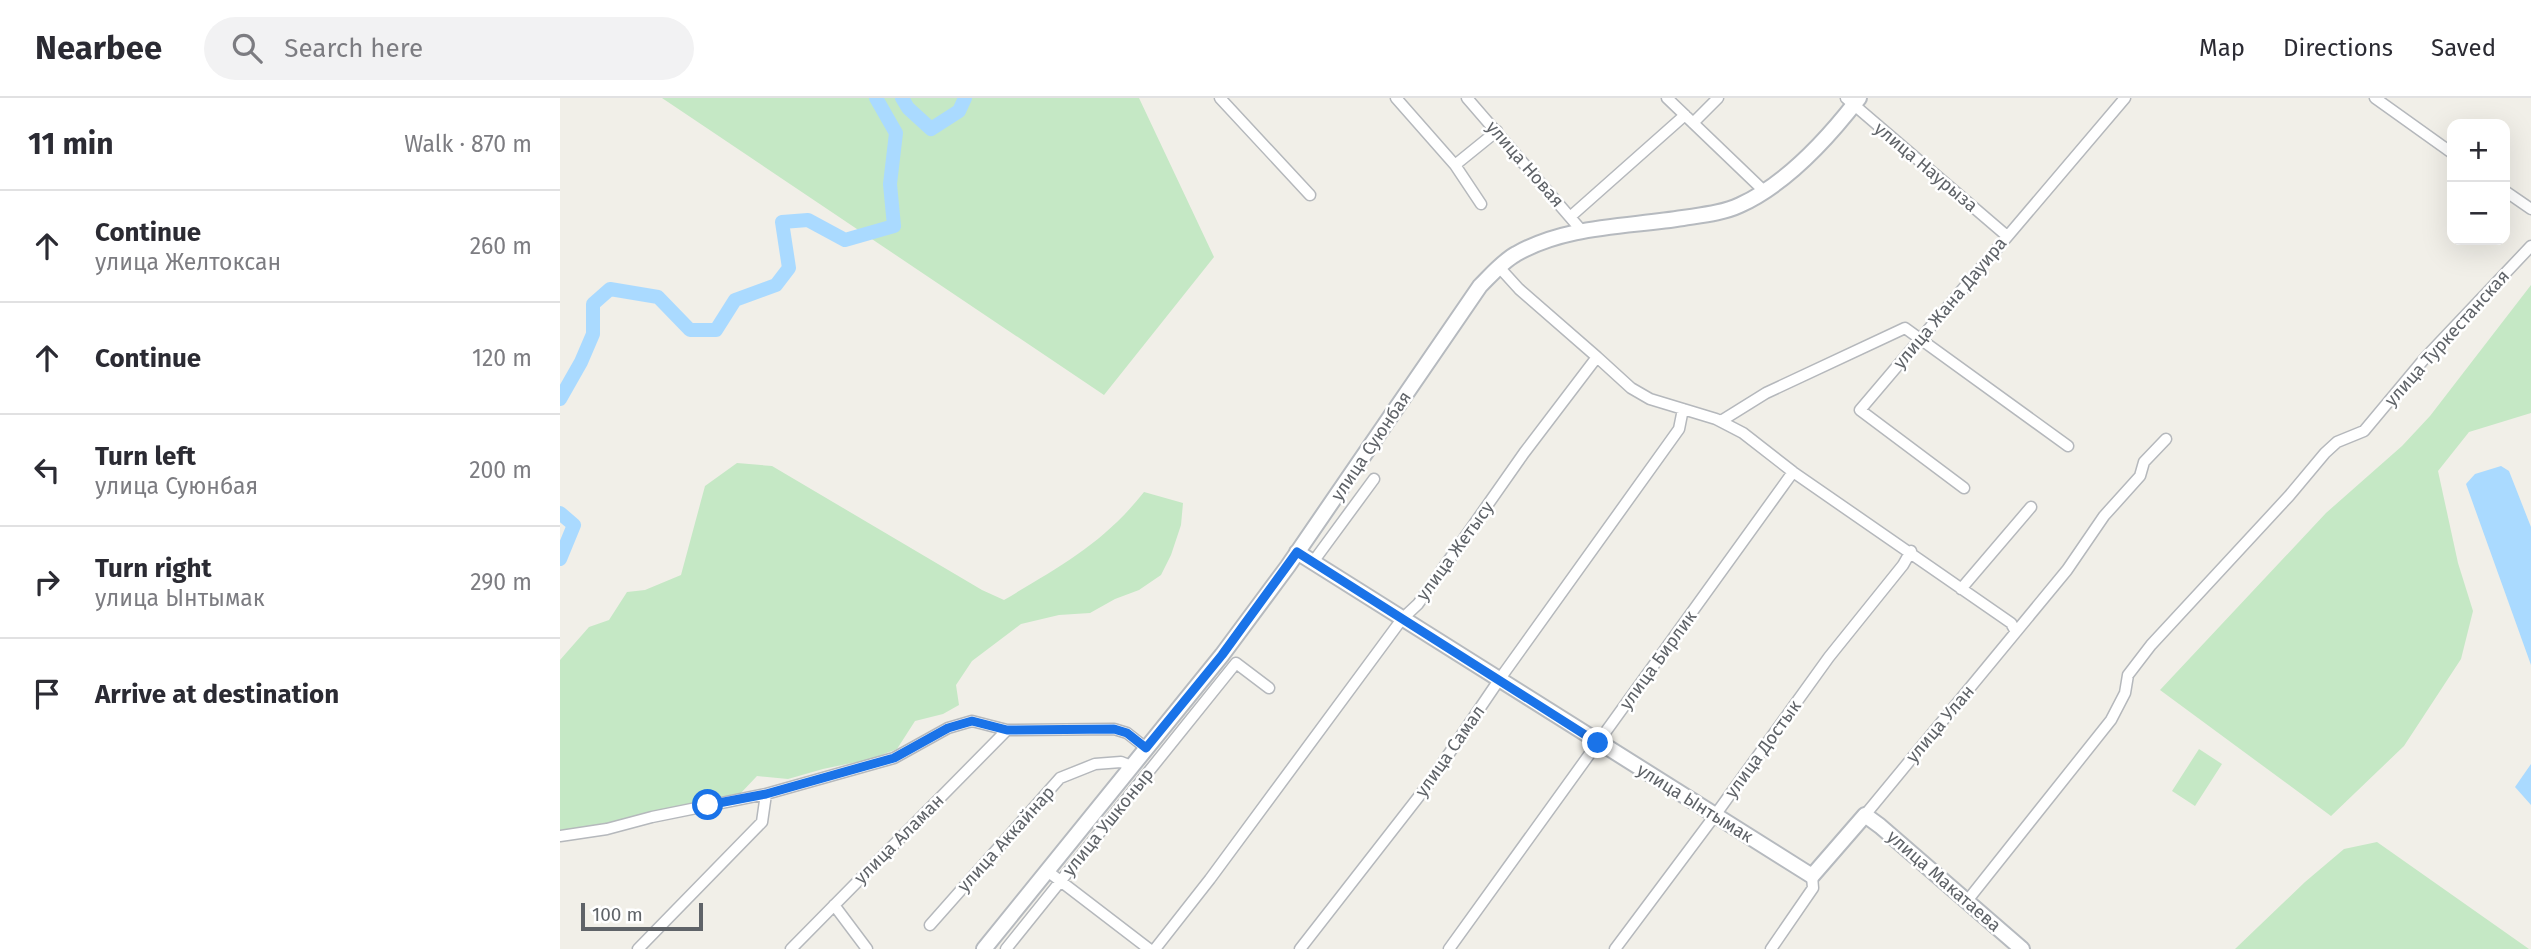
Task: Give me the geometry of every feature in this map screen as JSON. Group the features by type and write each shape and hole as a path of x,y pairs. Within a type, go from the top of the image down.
{"main road":[{"name":"улица Суюнбая","path":"984,949 1222,655 1297,552 1480,286 1499,267 1514,255 1553,237 1711,214 1740,205 1764,191 1809,155 1853,100"},
{"name":"улица Ынтымак","path":"1297,552 1812,876"},
{"name":"улица Макатаева","path":"1865,816 1880,826 2021,949"},
{"path":"1812,876 1865,816"}],"street":[{"path":"1220,98 1310,195"},
{"path":"1396,98 1455,165 1481,204"},
{"name":"улица Новая","path":"1467,98 1582,231"},
{"path":"1667,98 1764,191"},
{"path":"1570,217 1718,98"},
{"name":"улица Жана Дауира","path":"1964,488 1860,410 2125,98"},
{"path":"2375,98 2447,149"},
{"name":"улица Наурыза","path":"1853,100 2007,236"},
{"path":"1455,165 1497,131"},
{"path":"2510,194 2531,209"},
{"name":"улица Туркестанская","path":"1967,901 2110,720 2125,693 2128,675 2151,645 2289,496 2325,453 2337,442 2364,431 2425,358 2531,246"},
{"path":"1499,267 1519,289 1631,388 1650,399 1721,421 1743,433 1793,472 2011,623 2016,632"},
{"path":"1721,421 1766,393 1905,328 2068,446"},
{"name":"улица Жетысу","path":"1155,949 1402,619 1418,604 1524,453 1597,357"},
{"name":"улица Самал","path":"1300,949 1427,786 1499,680 1679,429 1683,409"},
{"name":"улица Улан","path":"1865,816 2067,570 2104,516 2140,477 2144,462 2165,439"},
{"name":"улица Бирлик","path":"1449,949 1793,472"},
{"path":"1313,562 1374,479"},
{"path":"1961,590 2031,507"},
{"name":"улица Достык","path":"1615,949 1829,657 1911,552"},
{"name":"улица Ушконыр","path":"1006,949 1236,663 1269,688"},
{"path":"560,836 607,829 766,794 894,758 948,728 972,721 1007,730 1114,729 1127,733 1146,748"},
{"name":"улица Аламан","path":"791,949 1007,730"},
{"name":"улица Аккайнар","path":"930,925 1060,778 1095,764 1121,762 1129,769"},
{"path":"638,949 762,822 766,794"},
{"path":"1046,870 1149,949"},
{"path":"1771,949 1813,888 1812,876"},
{"path":"834,905 867,949"}],"green space":[{"path":"662,98 1139,98 1214,257 1104,395"},
{"path":"2531,285 2531,413 2469,432 2438,471 2458,563 2473,611 2461,659 2404,746 2331,816 2160,690 2326,513 2402,446 2430,416"},
{"path":"737,463 772,466 982,590 1004,600 1062,565 1096,540 1113,526 1144,492 1183,503 1181,525 1161,575 1139,590 1090,613 1059,615 1021,624 972,661 956,685 959,705 943,714 915,721 897,749 871,759 788,779 757,776 739,795 695,803 618,823 560,830 560,660 589,627 609,620 627,592 645,590 681,575 705,486"},
{"path":"2199,749 2222,764 2195,806 2172,791"},
{"path":"2377,842 2529,949 2235,949 2344,849"}],"water":[{"path":"2501,466 2509,471 2531,527 2531,665 2466,484 2475,474"},
{"path":"2531,764 2531,805 2515,787"}],"waterway":[{"path":"560,399 593,334 593,304 610,289 658,297 690,330 716,330 735,300 776,285 789,268 782,222 808,220 845,240 894,226 890,184 896,133 876,98"},
{"path":"902,98 908,108 931,129 959,111 965,98"},
{"path":"560,513 574,525 560,559"}],"route":[{"path":"708,805 766,794 894,758 948,728 972,721 1007,730 1114,729 1127,733 1146,748 1222,655 1297,552 1598,743"}]}
